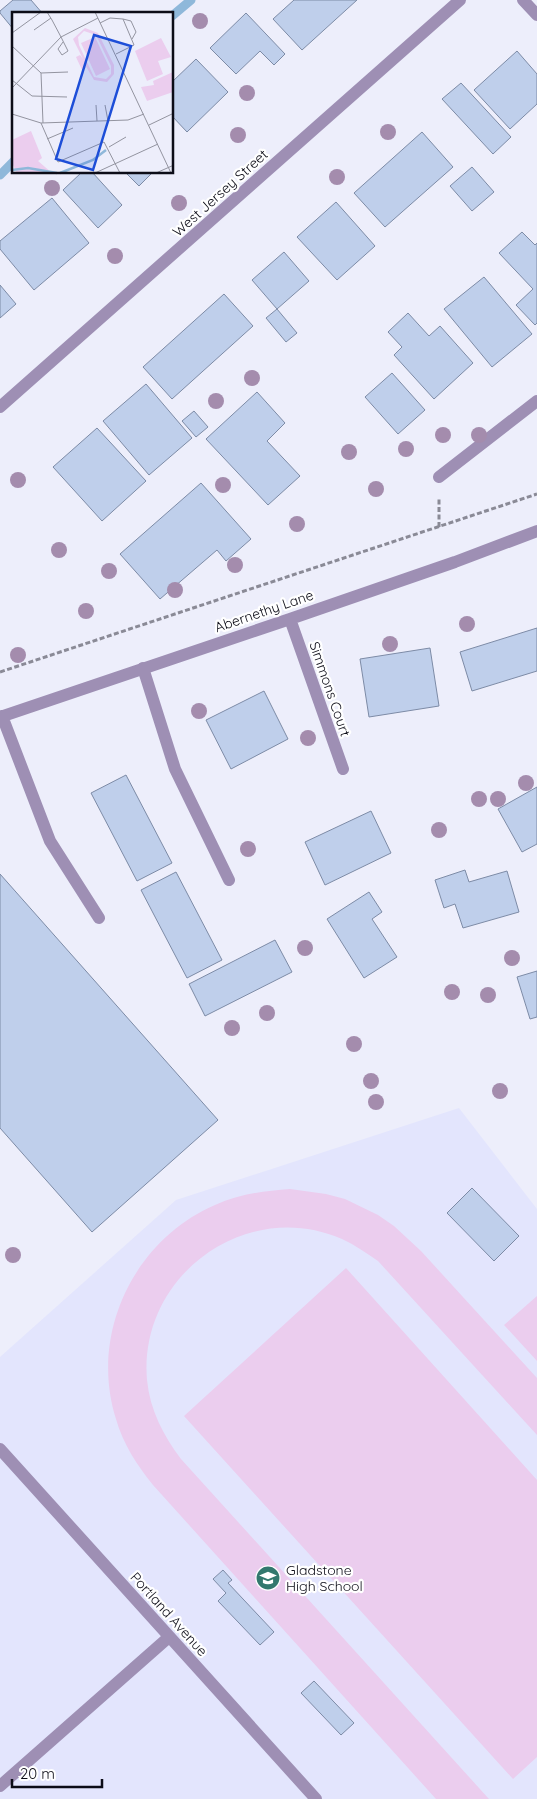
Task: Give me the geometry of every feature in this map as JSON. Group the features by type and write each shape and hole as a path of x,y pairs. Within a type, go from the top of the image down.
{"street":[{"name":"West Jersey Street","path":"0,407 460,0"},
{"path":"523,0 537,15"},
{"path":"439,477 537,401"},
{"name":"Abernethy Lane","path":"1,716 290,619 455,562 537,531"},
{"name":"Simmons Court","path":"290,619 343,769"},
{"path":"144,668 175,769 229,880"},
{"path":"1,716 50,841 99,918"},
{"name":"Portland Avenue","path":"0,1449 316,1799"},
{"path":"0,1786 169,1637"}],"path":[{"path":"439,477 439,527"},
{"path":"0,672 537,494"}],"shaded area":[{"name":"Gladstone High School","path":"459,1108 537,1209 537,1799 0,1799 0,1357 176,1200"},
{"path":"290,1189 326,1194 345,1199 378,1215 394,1226 421,1251 537,1378 537,1435 378,1261 342,1239 306,1229 270,1229 236,1238 205,1255 179,1279 160,1308 149,1342 147,1380 154,1412 163,1431 181,1459 489,1799 436,1799 153,1485 131,1454 122,1437 116,1419 109,1387 109,1355 114,1323 125,1293 141,1266 162,1241 186,1221 215,1205 233,1198"},
{"path":"346,1268 537,1480 537,1757 513,1779 184,1416"},
{"path":"537,1296 537,1361 504,1325"}],"building":[{"path":"13,0 31,0 41,12 12,12 12,28 0,11"},
{"path":"294,0 357,0 302,50 273,19"},
{"path":"246,13 285,54 274,65 260,51 236,74 210,48"},
{"path":"517,51 537,74 537,104 510,129 474,90"},
{"path":"196,59 228,92 187,132 174,118 174,80"},
{"path":"461,83 511,137 493,154 442,99"},
{"path":"422,132 453,167 385,227 354,193"},
{"path":"472,167 494,192 472,211 450,186"},
{"path":"80,174 94,174 122,205 98,228 63,190"},
{"path":"127,174 151,174 139,186"},
{"path":"52,198 89,243 34,290 0,249 0,241"},
{"path":"336,202 375,246 337,280 297,237"},
{"path":"522,232 535,245 537,243 537,323 535,325 516,305 533,289 499,253"},
{"path":"284,252 309,281 277,309 252,280"},
{"path":"484,277 532,334 492,367 444,309"},
{"path":"0,285 16,304 0,318"},
{"path":"224,294 253,326 172,399 143,367"},
{"path":"277,309 297,333 286,342 266,318"},
{"path":"408,313 429,336 440,326 473,363 434,399 394,355 402,347 388,332"},
{"path":"392,373 425,410 398,434 365,397"},
{"path":"146,384 192,438 149,475 103,421"},
{"path":"257,392 285,423 267,441 300,476 268,505 206,439"},
{"path":"194,411 208,427 196,437 182,421"},
{"path":"97,428 146,481 102,521 53,467"},
{"path":"201,483 251,539 226,561 217,550 160,599 120,554"},
{"path":"537,628 537,671 472,691 460,652"},
{"path":"430,648 439,706 369,717 360,659"},
{"path":"264,691 288,739 231,769 206,720"},
{"path":"126,775 172,863 137,881 91,793"},
{"path":"537,787 537,844 522,852 498,809"},
{"path":"371,811 391,853 325,885 305,842"},
{"path":"465,870 469,882 507,871 519,912 463,928 455,904 444,908 435,880"},
{"path":"176,872 222,960 187,978 141,890"},
{"path":"0,874 218,1120 92,1232 0,1128"},
{"path":"369,892 382,912 372,919 397,957 364,978 327,919"},
{"path":"275,940 292,972 205,1016 189,984"},
{"path":"537,971 537,1017 530,1019 517,977"},
{"path":"472,1188 519,1236 494,1261 447,1213"},
{"path":"223,1570 232,1580 228,1583 274,1632 260,1645 218,1601 226,1593 213,1579"},
{"path":"314,1681 354,1723 341,1735 301,1693"}],"waterway":[{"path":"174,14 191,0"},
{"path":"0,175 12,163"}],"place":[{"name":"Gladstone High School","path":"268,1578"}]}
